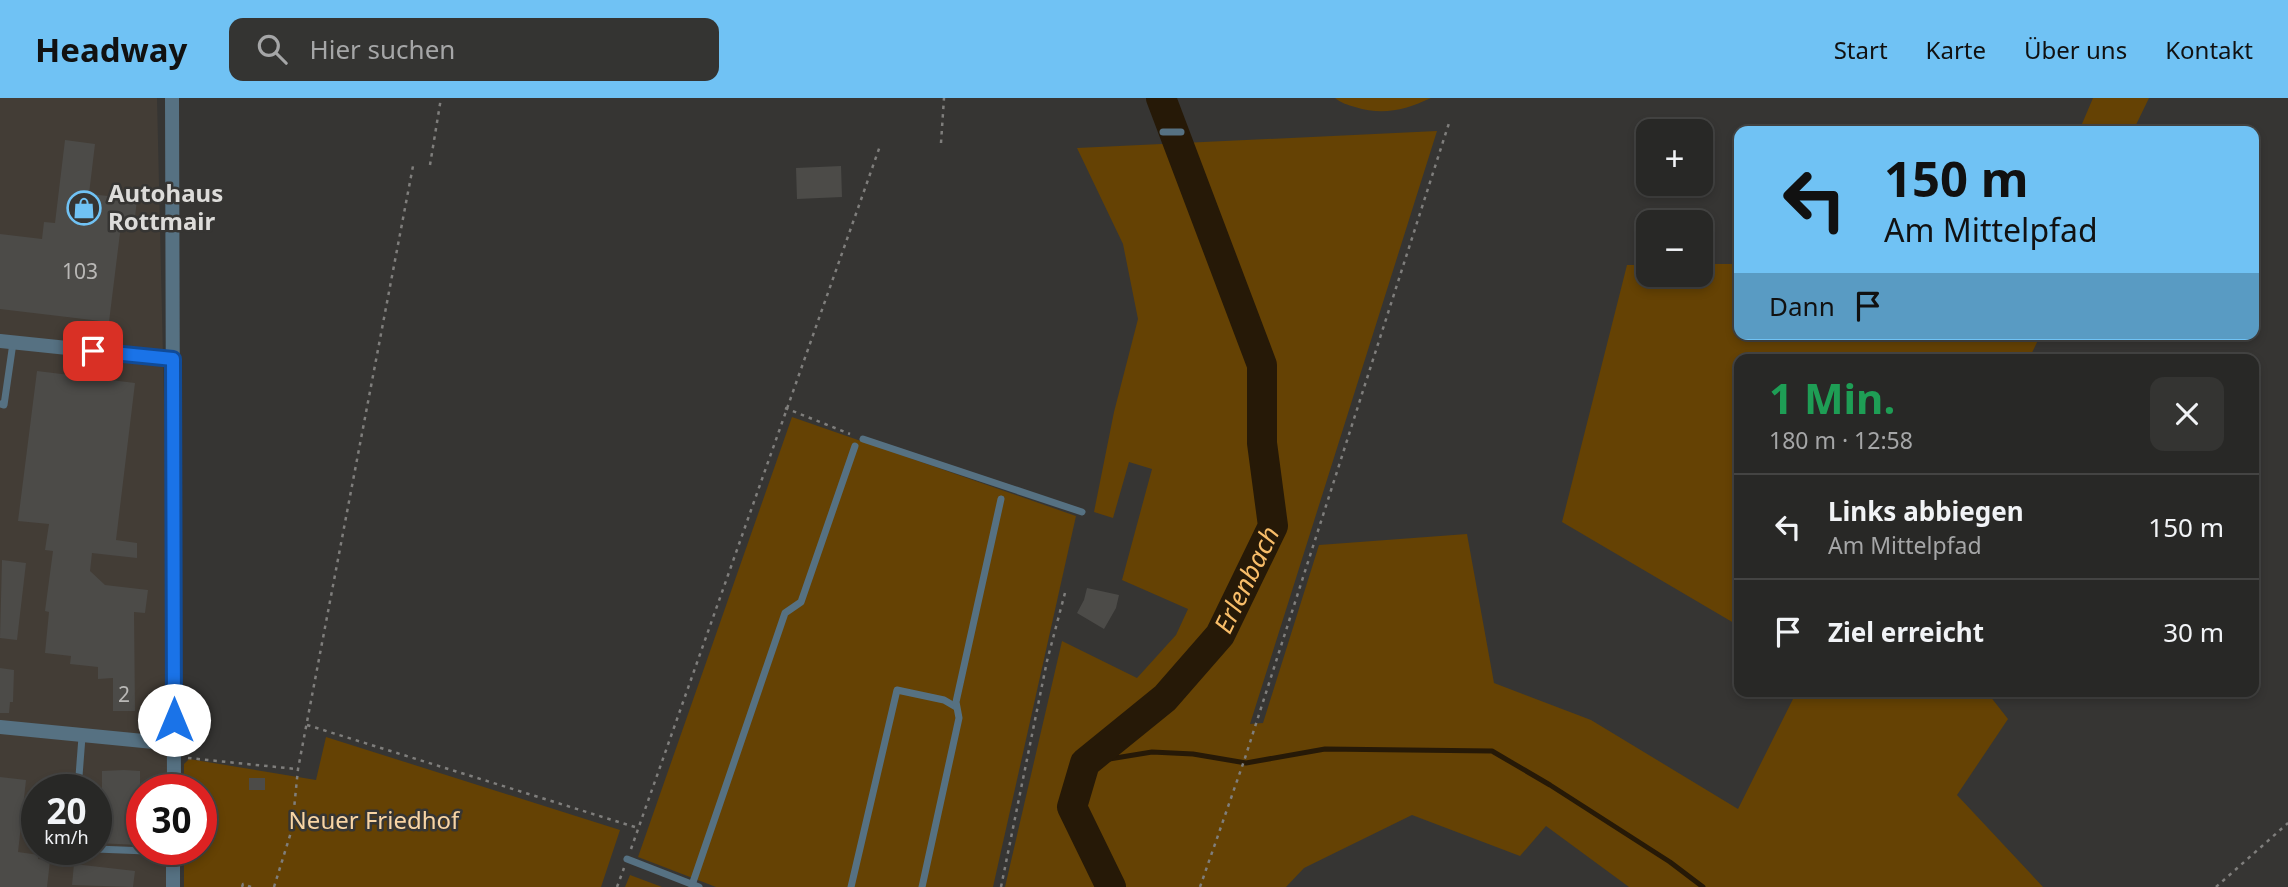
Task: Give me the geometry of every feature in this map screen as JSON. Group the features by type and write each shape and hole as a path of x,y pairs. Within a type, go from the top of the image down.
{"street":[{"path":"172,98 174,774"},
{"path":"6,341 173,359"},
{"path":"0,727 174,751"},
{"path":"173,865 173,887"}],"lane":[{"path":"1163,132 1181,132"},
{"path":"0,404 4,405 6,341"},
{"path":"863,439 1082,512"},
{"path":"627,859 695,886 785,613 801,602 855,446"},
{"path":"922,887 960,718 956,707 1001,499"},
{"path":"850,887 897,690 944,700 956,707"},
{"path":"79,774 82,737"}],"path":[{"path":"430,165 441,98"},
{"path":"941,143 944,98"},
{"path":"1200,887 1245,758 1450,120"},
{"path":"307,725 639,828 785,408 880,146"},
{"path":"274,887 292,829 298,769 413,166"},
{"path":"785,408 863,439"},
{"path":"1001,887 1047,661 1066,589"},
{"path":"174,751 298,769"},
{"path":"2217,887 2288,823"},
{"path":"242,887 243,884 251,887"}],"shaded area":[{"path":"0,98 157,98 173,774 126,774 126,865 174,865 175,887 0,887"}],"green space":[{"path":"1335,98 1431,98 1412,106 1375,111 1342,103"},
{"path":"2093,98 2149,98 2135,126 2081,126"},
{"path":"1437,131 1250,724 1263,723 1319,545 1467,534 1494,683 1591,720 1738,809 1794,697 1991,697 2008,719 1957,795 2043,887 1629,887 1546,826 1520,856 1412,815 1304,868 1286,887 1005,887 1062,641 1137,678 1176,635 1188,609 1122,580 1152,469 1129,462 1113,518 1094,512 1114,412 1138,319 1123,244 1077,148"},
{"path":"1713,264 1734,264 1734,340 2038,340 2031,354 1734,354 1734,623 1562,522 1627,265 1636,265 1636,287 1713,287"},
{"path":"792,417 1076,516 993,887 716,887 638,857"},
{"name":"Neuer Friedhof","path":"326,737 620,830 601,887 184,887 184,865 217,865 217,774 184,774 184,764 189,759 316,780"},
{"path":"630,875 662,887 625,887"}],"building":[{"path":"65,140 95,144 89,194 137,199 134,227 121,225 109,322 0,309 0,234 42,239 44,222 55,223"},
{"path":"841,166 842,197 797,199 796,168"},
{"path":"37,371 135,383 116,540 137,543 137,558 92,553 90,571 105,585 148,590 145,613 134,612 135,711 113,711 113,678 98,679 98,667 70,664 71,656 45,653 49,612 45,611 53,551 45,550 49,524 18,521"},
{"path":"2,560 26,563 17,640 0,638"},
{"path":"1087,588 1119,595 1116,608 1104,629 1077,613"},
{"path":"0,668 14,670 13,702 10,702 9,713 0,713"},
{"path":"102,771 140,771 140,774 126,774 126,844 112,844 112,774 102,774"},
{"path":"0,777 21,779 18,852 21,852 21,865 50,865 47,887 0,887"},
{"path":"249,778 265,778 265,790 249,790"},
{"path":"74,865 135,871 133,887 72,885"}],"waterway":[{"name":"Erlenbach","path":"1111,887 1072,807 1085,763 1165,698 1220,635 1273,526 1262,443 1262,365 1161,98"},
{"path":"1085,763 1152,752 1193,754 1246,763 1325,749 1492,751 1670,862 1703,887"}],"place":[{"name":"Autohaus Rottmair","path":"84,208"}],"route":[{"path":"93,351 173,359 174,720"}]}
